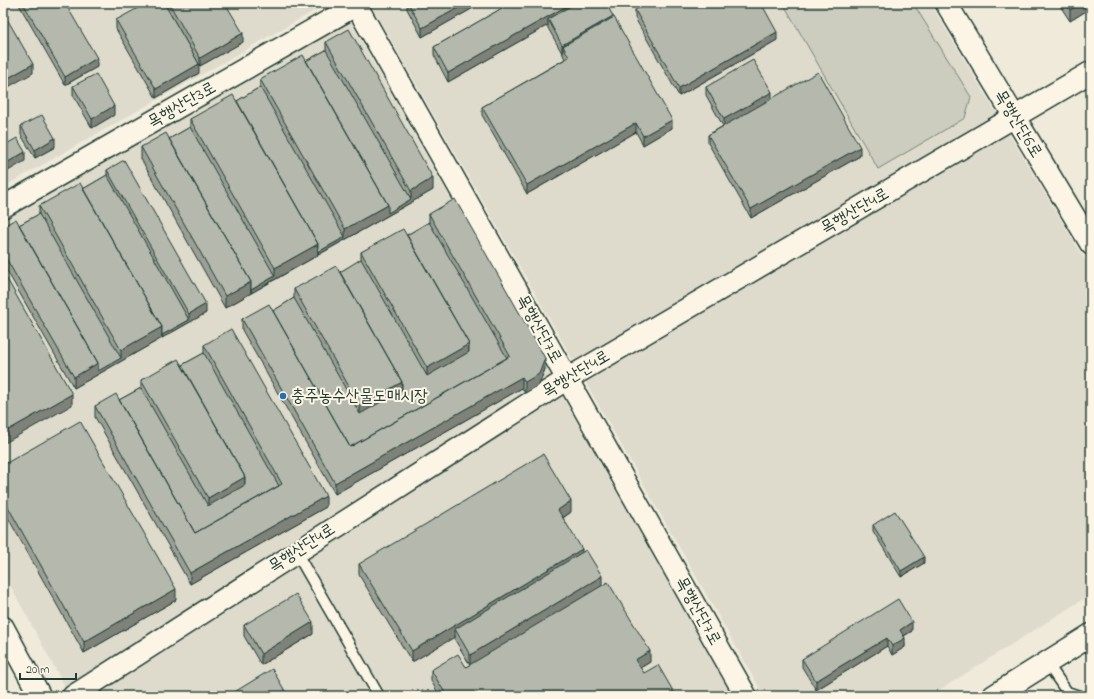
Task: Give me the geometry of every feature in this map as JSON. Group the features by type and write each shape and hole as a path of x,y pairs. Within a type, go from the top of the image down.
{"street":[{"name":"목행산단6로","path":"946,3 1091,244"},
{"name":"목행산단3로","path":"3,207 357,4"},
{"name":"목행산단7로","path":"357,4 746,696"},
{"name":"목행산단4로","path":"72,696 567,379 1091,72"},
{"path":"3,627 40,696"},
{"path":"994,696 1091,635"}],"lane":[{"path":"296,552 379,696"},
{"path":"1047,663 1067,692 1079,696"}],"shaded area":[{"path":"3,3 328,3 3,187"},
{"path":"370,3 930,3 1091,270 1091,594 930,696 764,696"},
{"path":"783,3 913,3 971,97 965,118 878,169"},
{"name":"충주농수산물도매시장","path":"346,14 732,696 70,696 3,572 3,221"}],"building":[{"path":"23,3 65,3 97,58 65,77"},
{"path":"147,3 164,3 199,64 156,89 116,20"},
{"path":"169,3 225,3 243,33 200,58"},
{"path":"408,3 467,3 422,28"},
{"path":"511,3 572,3 448,73 434,47"},
{"path":"576,3 606,3 613,16 562,45 548,19"},
{"path":"646,3 761,3 777,32 679,88 635,10"},
{"path":"1065,3 1081,3 1070,10"},
{"path":"3,12 33,64 3,81"},
{"path":"614,17 672,120 643,136 636,123 527,185 482,107 569,57 563,46"},
{"path":"349,29 433,178 411,191 326,42"},
{"path":"326,50 411,199 388,213 388,205 306,61"},
{"path":"303,55 388,205 345,229 260,79"},
{"path":"753,60 772,92 724,119 706,87"},
{"path":"818,72 860,147 751,209 708,135"},
{"path":"96,74 114,106 92,119 73,86"},
{"path":"260,87 345,237 318,252 318,244 237,101"},
{"path":"233,95 318,244 275,268 190,119"},
{"path":"42,115 55,138 35,150 21,126"},
{"path":"190,127 275,276 251,290 251,282 169,139"},
{"path":"166,133 251,282 225,296 141,147"},
{"path":"17,138 25,152 3,165 3,146"},
{"path":"124,160 206,304 189,314 107,170"},
{"path":"107,175 189,320 162,335 162,327 83,189"},
{"path":"80,183 162,327 121,350 39,206"},
{"path":"455,199 545,358 539,374 525,382 522,377 335,483 242,319 269,304 350,447 510,356 429,214"},
{"path":"39,214 121,358 98,371 98,363 19,225"},
{"path":"16,219 98,363 74,377 3,253 3,226"},
{"path":"429,222 507,358 350,447 273,311 294,298 360,414 402,390 402,382 340,272 361,259 427,376 469,352 469,344 407,235"},
{"path":"403,229 469,344 427,368 361,252"},
{"path":"336,266 402,382 360,406 294,289"},
{"path":"3,272 72,394 3,433"},
{"path":"231,329 326,496 190,573 95,406 116,394 195,533 282,484 204,345"},
{"path":"204,353 279,486 195,533 119,400 141,388 208,506 245,485 245,477 182,365"},
{"path":"178,359 245,477 208,498 141,380"},
{"path":"80,421 176,589 84,642 3,498 3,465"},
{"path":"543,454 571,501 558,510 582,549 412,651 359,564"},
{"path":"895,511 924,557 901,571 873,525"},
{"path":"586,550 602,576 470,655 455,629"},
{"path":"608,582 650,651 635,660 644,673 658,665 676,696 447,696 431,670 458,654 466,667"},
{"path":"296,594 313,622 261,654 244,625"},
{"path":"898,599 912,622 900,630 905,638 892,646 887,638 816,681 802,659"},
{"path":"272,669 288,696 228,696"}],"place":[{"name":"충주농수산물도매시장","path":"283,396"}]}
